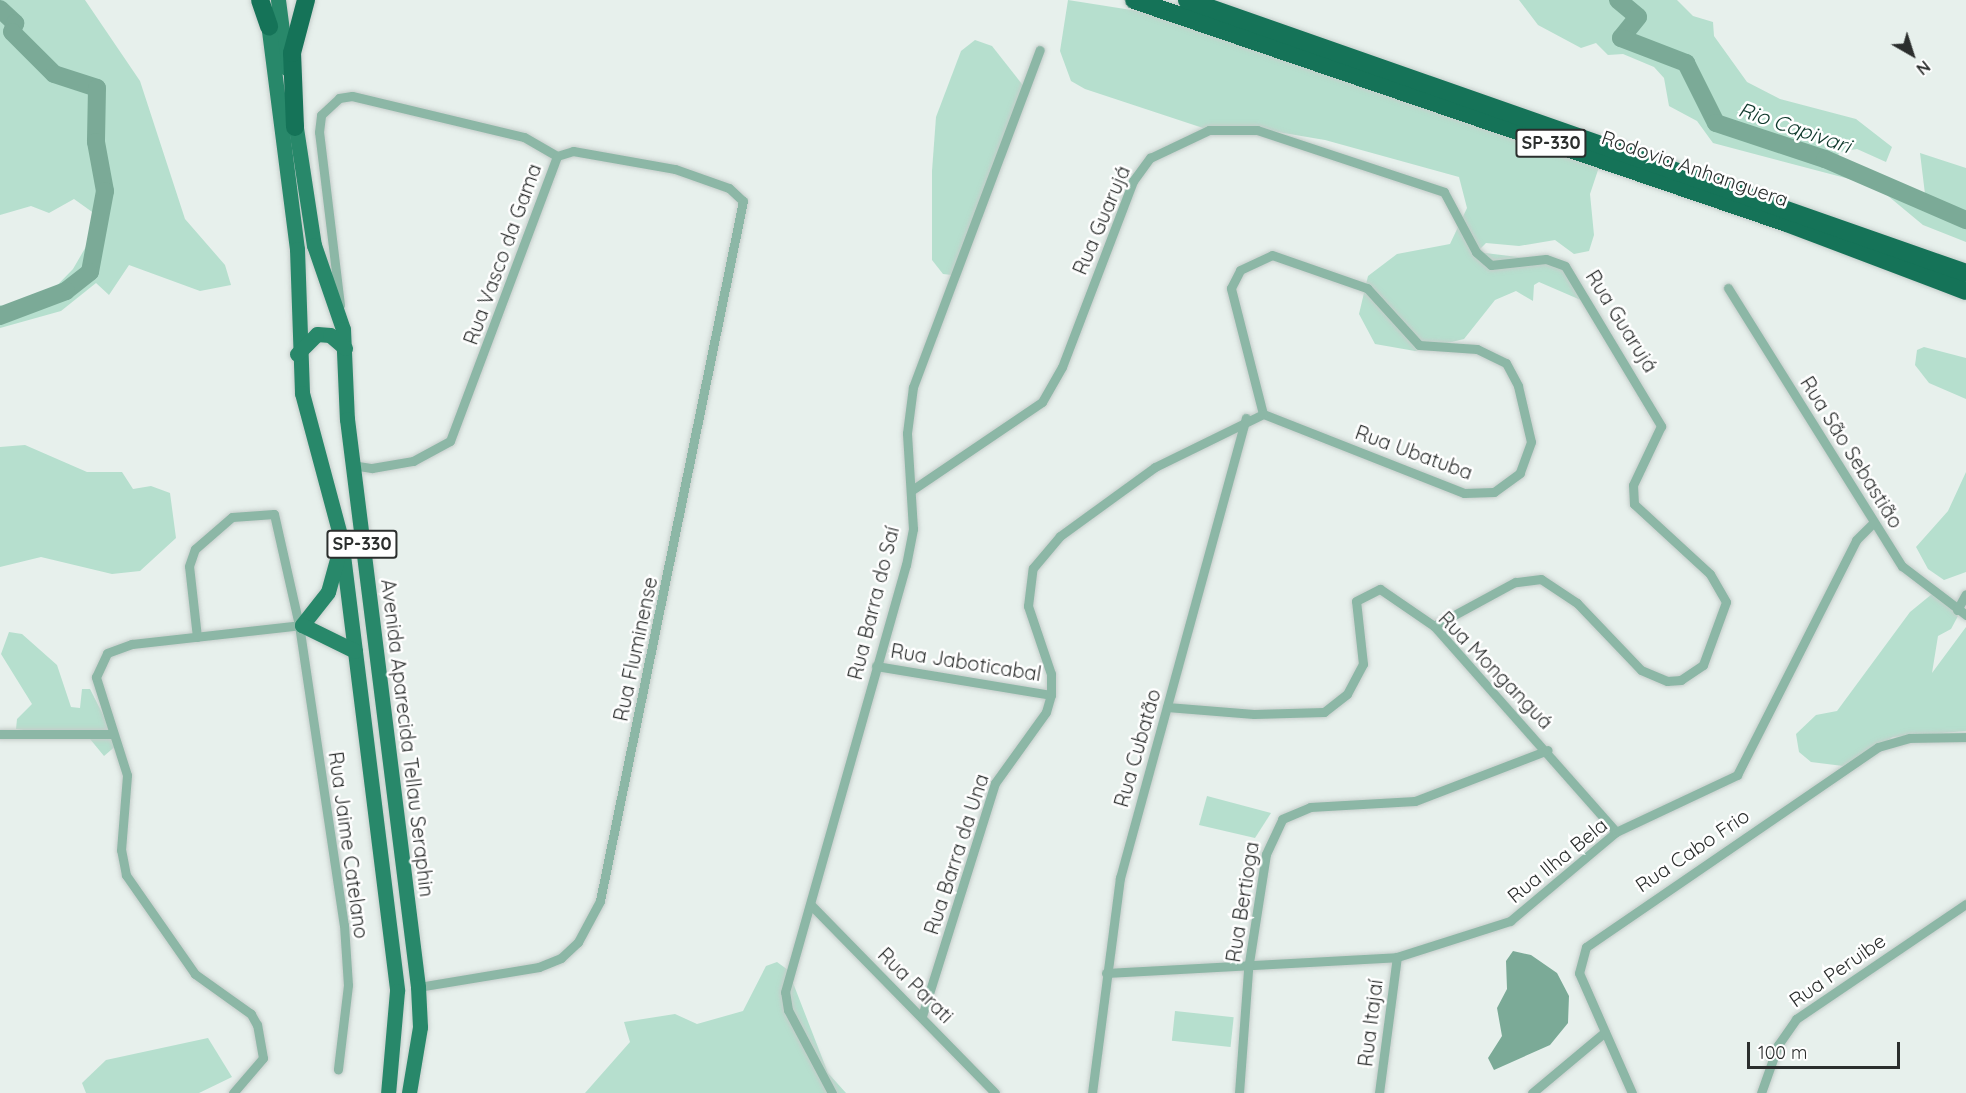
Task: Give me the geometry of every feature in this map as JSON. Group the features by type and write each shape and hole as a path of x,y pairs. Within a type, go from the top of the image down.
{"highway":[{"path":"261,0 269,26"},
{"path":"295,127 292,53 306,0"},
{"name":"Rodovia Anhanguera","path":"1134,0 1787,223 1966,291"},
{"name":"Rodovia Anhanguera","path":"1187,0 1966,273"}],"main road":[{"name":"Avenida Aparecida Tellau Seraphin","path":"265,0 297,249 297,354 304,407 341,539 397,991 388,1093"},
{"name":"Avenida Aparecida Tellau Seraphin","path":"278,0 314,245 343,328 352,465 418,987 420,1027 409,1093"},
{"path":"297,354 311,338 325,334 345,348"},
{"path":"341,539 328,592 300,625 355,651"}],"street":[{"name":"Rua Barra do Saí","path":"832,1093 788,1010 785,992 906,565 912,490 907,433 913,387 1040,50"},
{"path":"343,328 319,132 328,106 352,96 524,137 557,156"},
{"name":"Rua Guarujá","path":"912,490 1042,402 1062,367 1133,181 1145,163 1164,147 1209,130 1257,130 1444,192 1476,252 1491,265 1546,259 1565,267 1661,426 1633,485 1634,504 1710,574 1726,602 1703,665 1681,680 1667,681 1641,670 1577,603 1541,579 1515,582 1434,626"},
{"name":"Rua Vasco da Gama","path":"352,465 372,468 413,461 450,441 557,156 573,151 675,169 737,193"},
{"name":"Rua Fluminense","path":"418,987 539,967 561,958 578,942 600,901 745,211 737,193"},
{"name":"Rua Ubatuba","path":"1272,255 1367,288 1419,345 1477,349 1506,363 1518,386 1531,442 1520,474 1494,492 1478,494 1263,414 1231,288 1240,270 1272,255"},
{"name":"Rua São Sebastião","path":"1728,288 1874,522 1916,581 1966,615"},
{"name":"Rua Barra da Una","path":"922,1016 995,783 1046,712 1051,694 1051,674 1028,606 1033,568 1060,536 1155,467 1246,418 1263,414"},
{"name":"Rua Cubatão","path":"1092,1093 1120,878 1246,418"},
{"name":"Rua Jaime Catelano","path":"197,637 189,566 195,549 214,527 256,512 274,514 280,523 300,625 344,926 348,985 338,1069"},
{"name":"Rua Ilha Bela","path":"1106,973 1248,969 1397,957 1510,921 1616,832 1737,775 1856,540 1874,522"},
{"name":"Rua Monganguá","path":"1167,707 1254,714 1324,712 1347,694 1360,671 1364,656 1355,606 1375,588 1434,626 1548,750 1616,832"},
{"path":"1957,610 1966,594"},
{"path":"233,1093 262,1058 256,1025 251,1014 195,974 126,875 121,850 129,784 96,688 102,658 132,644 300,625"},
{"name":"Rua Jaboticabal","path":"876,666 1051,694"},
{"path":"0,734 113,734"},
{"name":"Rua Cabo Frio","path":"1632,1093 1579,973 1579,959 1597,937 1878,747 1910,738 1966,737"},
{"name":"Rua Bertioga","path":"1239,1093 1248,969 1266,854 1282,819 1310,807 1415,801 1548,750"},
{"name":"Rua Peruibe","path":"1761,1093 1778,1045 1796,1019 1966,904"},
{"name":"Rua Parati","path":"811,905 995,1093"},
{"name":"Rua Itajaí","path":"1379,1093 1397,957"},
{"path":"1532,1093 1605,1032"}],"shaded area":[{"path":"0,0 85,0 140,81 185,219 225,265 231,285 200,291 129,265 109,295 96,283 61,311 0,328 0,305 24,314 38,305 73,269 102,219 74,199 49,213 31,206 0,215"},
{"path":"1068,0 1144,12 1599,167 1590,194 1594,235 1589,251 1574,254 1555,240 1519,246 1486,243 1477,252 1558,262 1583,301 1539,282 1534,285 1533,301 1516,291 1495,300 1464,339 1415,351 1375,344 1359,314 1368,276 1397,254 1450,244 1467,208 1459,177 1325,140 1260,129 1206,129 1085,89 1071,81 1060,51"},
{"path":"1519,0 1677,0 1693,16 1713,22 1714,36 1747,82 1780,99 1856,119 1892,147 1886,162 1857,149 1839,152 1837,162 1925,194 1920,153 1966,168 1966,242 1923,225 1876,186 1713,143 1697,121 1669,106 1664,78 1654,67 1623,54 1608,55 1596,43 1581,48 1538,25"},
{"path":"975,40 992,46 1025,88 960,276 943,274 932,260 932,171 936,117 961,51"},
{"path":"1924,347 1966,358 1966,399 1929,383 1915,365 1917,350"},
{"path":"25,445 87,472 122,472 133,489 151,486 170,493 176,538 140,571 112,574 41,557 0,567 0,447"},
{"path":"1966,472 1966,572 1944,580 1928,569 1916,547 1948,511"},
{"path":"1932,594 1948,596 1958,616 1951,629 1938,636 1932,673 1966,627 1966,731 1893,737 1843,766 1811,762 1799,752 1796,734 1816,715 1837,711 1910,612"},
{"path":"9,632 22,634 57,665 71,707 80,708 82,689 90,689 118,744 104,756 90,739 16,729 17,719 32,704 1,654"},
{"path":"1207,796 1271,813 1255,838 1199,825"},
{"path":"1513,951 1531,955 1557,973 1569,996 1568,1023 1550,1045 1494,1070 1488,1058 1502,1036 1497,1008 1507,989 1506,961"},
{"path":"777,962 788,970 828,1073 846,1093 585,1093 630,1042 624,1022 675,1014 697,1024 743,1011 766,966"},
{"path":"1175,1011 1234,1017 1231,1047 1172,1041"},
{"path":"208,1038 232,1077 199,1093 86,1093 82,1083 106,1060"}],"waterway":[{"name":"Rio Capivari","path":"1618,0 1638,17 1621,38 1686,63 1716,123 1825,159 1966,220"},
{"name":"Rio Capivari","path":"0,9 15,23 12,32 54,74 97,88 96,142 105,191 90,272 66,291 0,316"}]}
